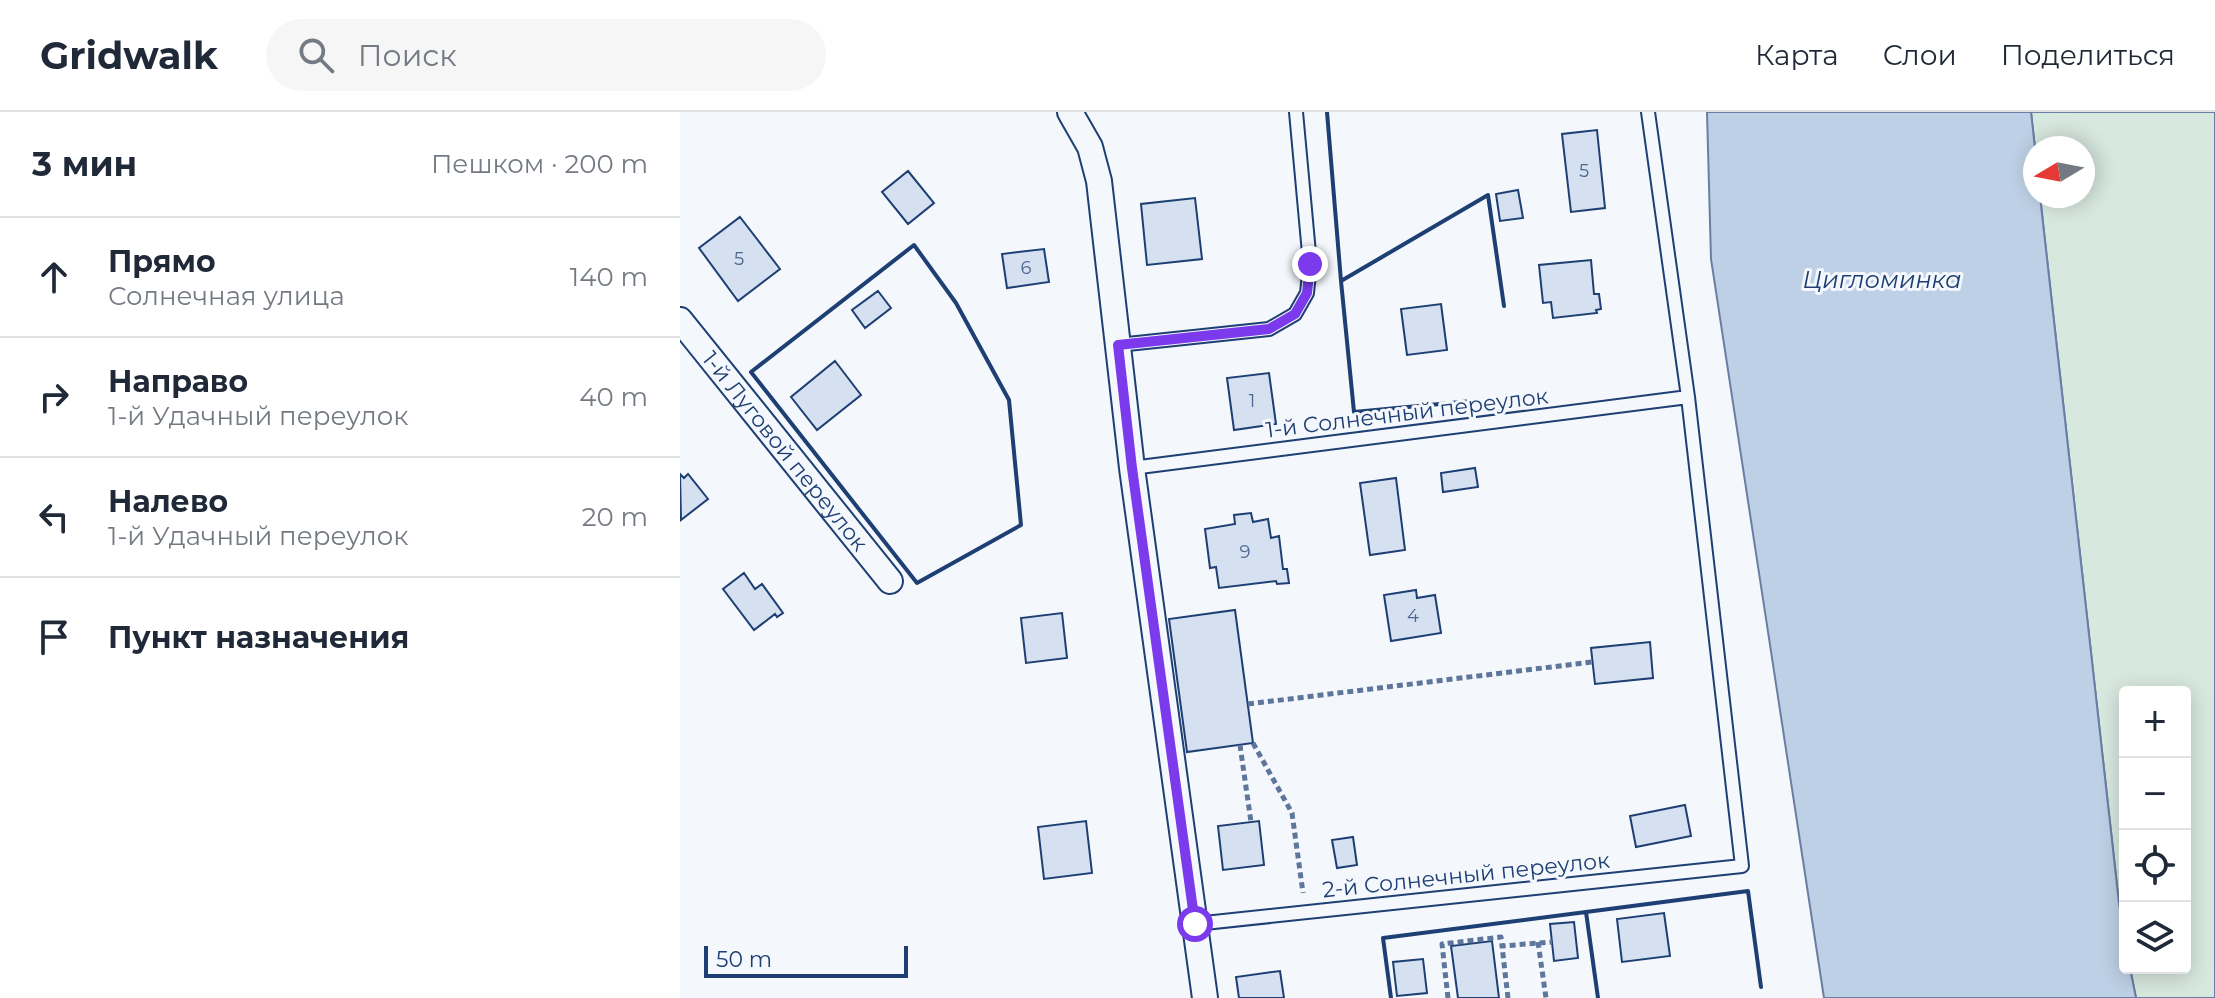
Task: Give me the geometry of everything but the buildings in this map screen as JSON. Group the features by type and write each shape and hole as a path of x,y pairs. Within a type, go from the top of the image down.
{"street":[{"path":"1070,112 1090,147 1099,181 1132,468 1205,998"},
{"name":"1-й Луговой переулок","path":"680,320 890,581"}],"lane":[{"path":"1118,345 1269,329 1295,314 1307,293 1310,264 1296,112"},
{"path":"1648,112 1688,397"},
{"name":"1-й Солнечный переулок","path":"1132,468 1688,397"},
{"name":"2-й Солнечный переулок","path":"1195,924 1742,866 1688,397"}],"path":[{"path":"1248,704 1592,662"},
{"path":"1253,743 1292,813 1303,893"},
{"path":"1240,745 1251,822"},
{"path":"1448,998 1442,944 1501,937 1508,998"},
{"path":"1538,942 1546,998"},
{"path":"1502,946 1552,942"}],"shaded area":[{"path":"2031,112 2215,112 2215,998 2136,998 2131,974 2191,974 2191,686 2119,686 2119,903 2041,208 2095,208 2095,136 2034,136"}],"water":[{"name":"Цигломинка","path":"1707,112 2031,112 2034,136 2023,136 2023,208 2041,208 2119,903 2119,974 2131,974 2136,998 1824,998 1711,259"}],"wall":[{"path":"1327,112 1341,281"},
{"path":"1472,401 1354,412 1341,281 1488,195 1504,306"},
{"path":"914,245 956,303 1009,400 1021,525 917,583 751,372 914,245"},
{"path":"1586,912 1748,891 1761,987"},
{"path":"1391,998 1383,938 1586,912 1598,998"}],"route":[{"path":"1195,924 1118,345 1269,329 1295,314 1307,293 1310,264"}]}
